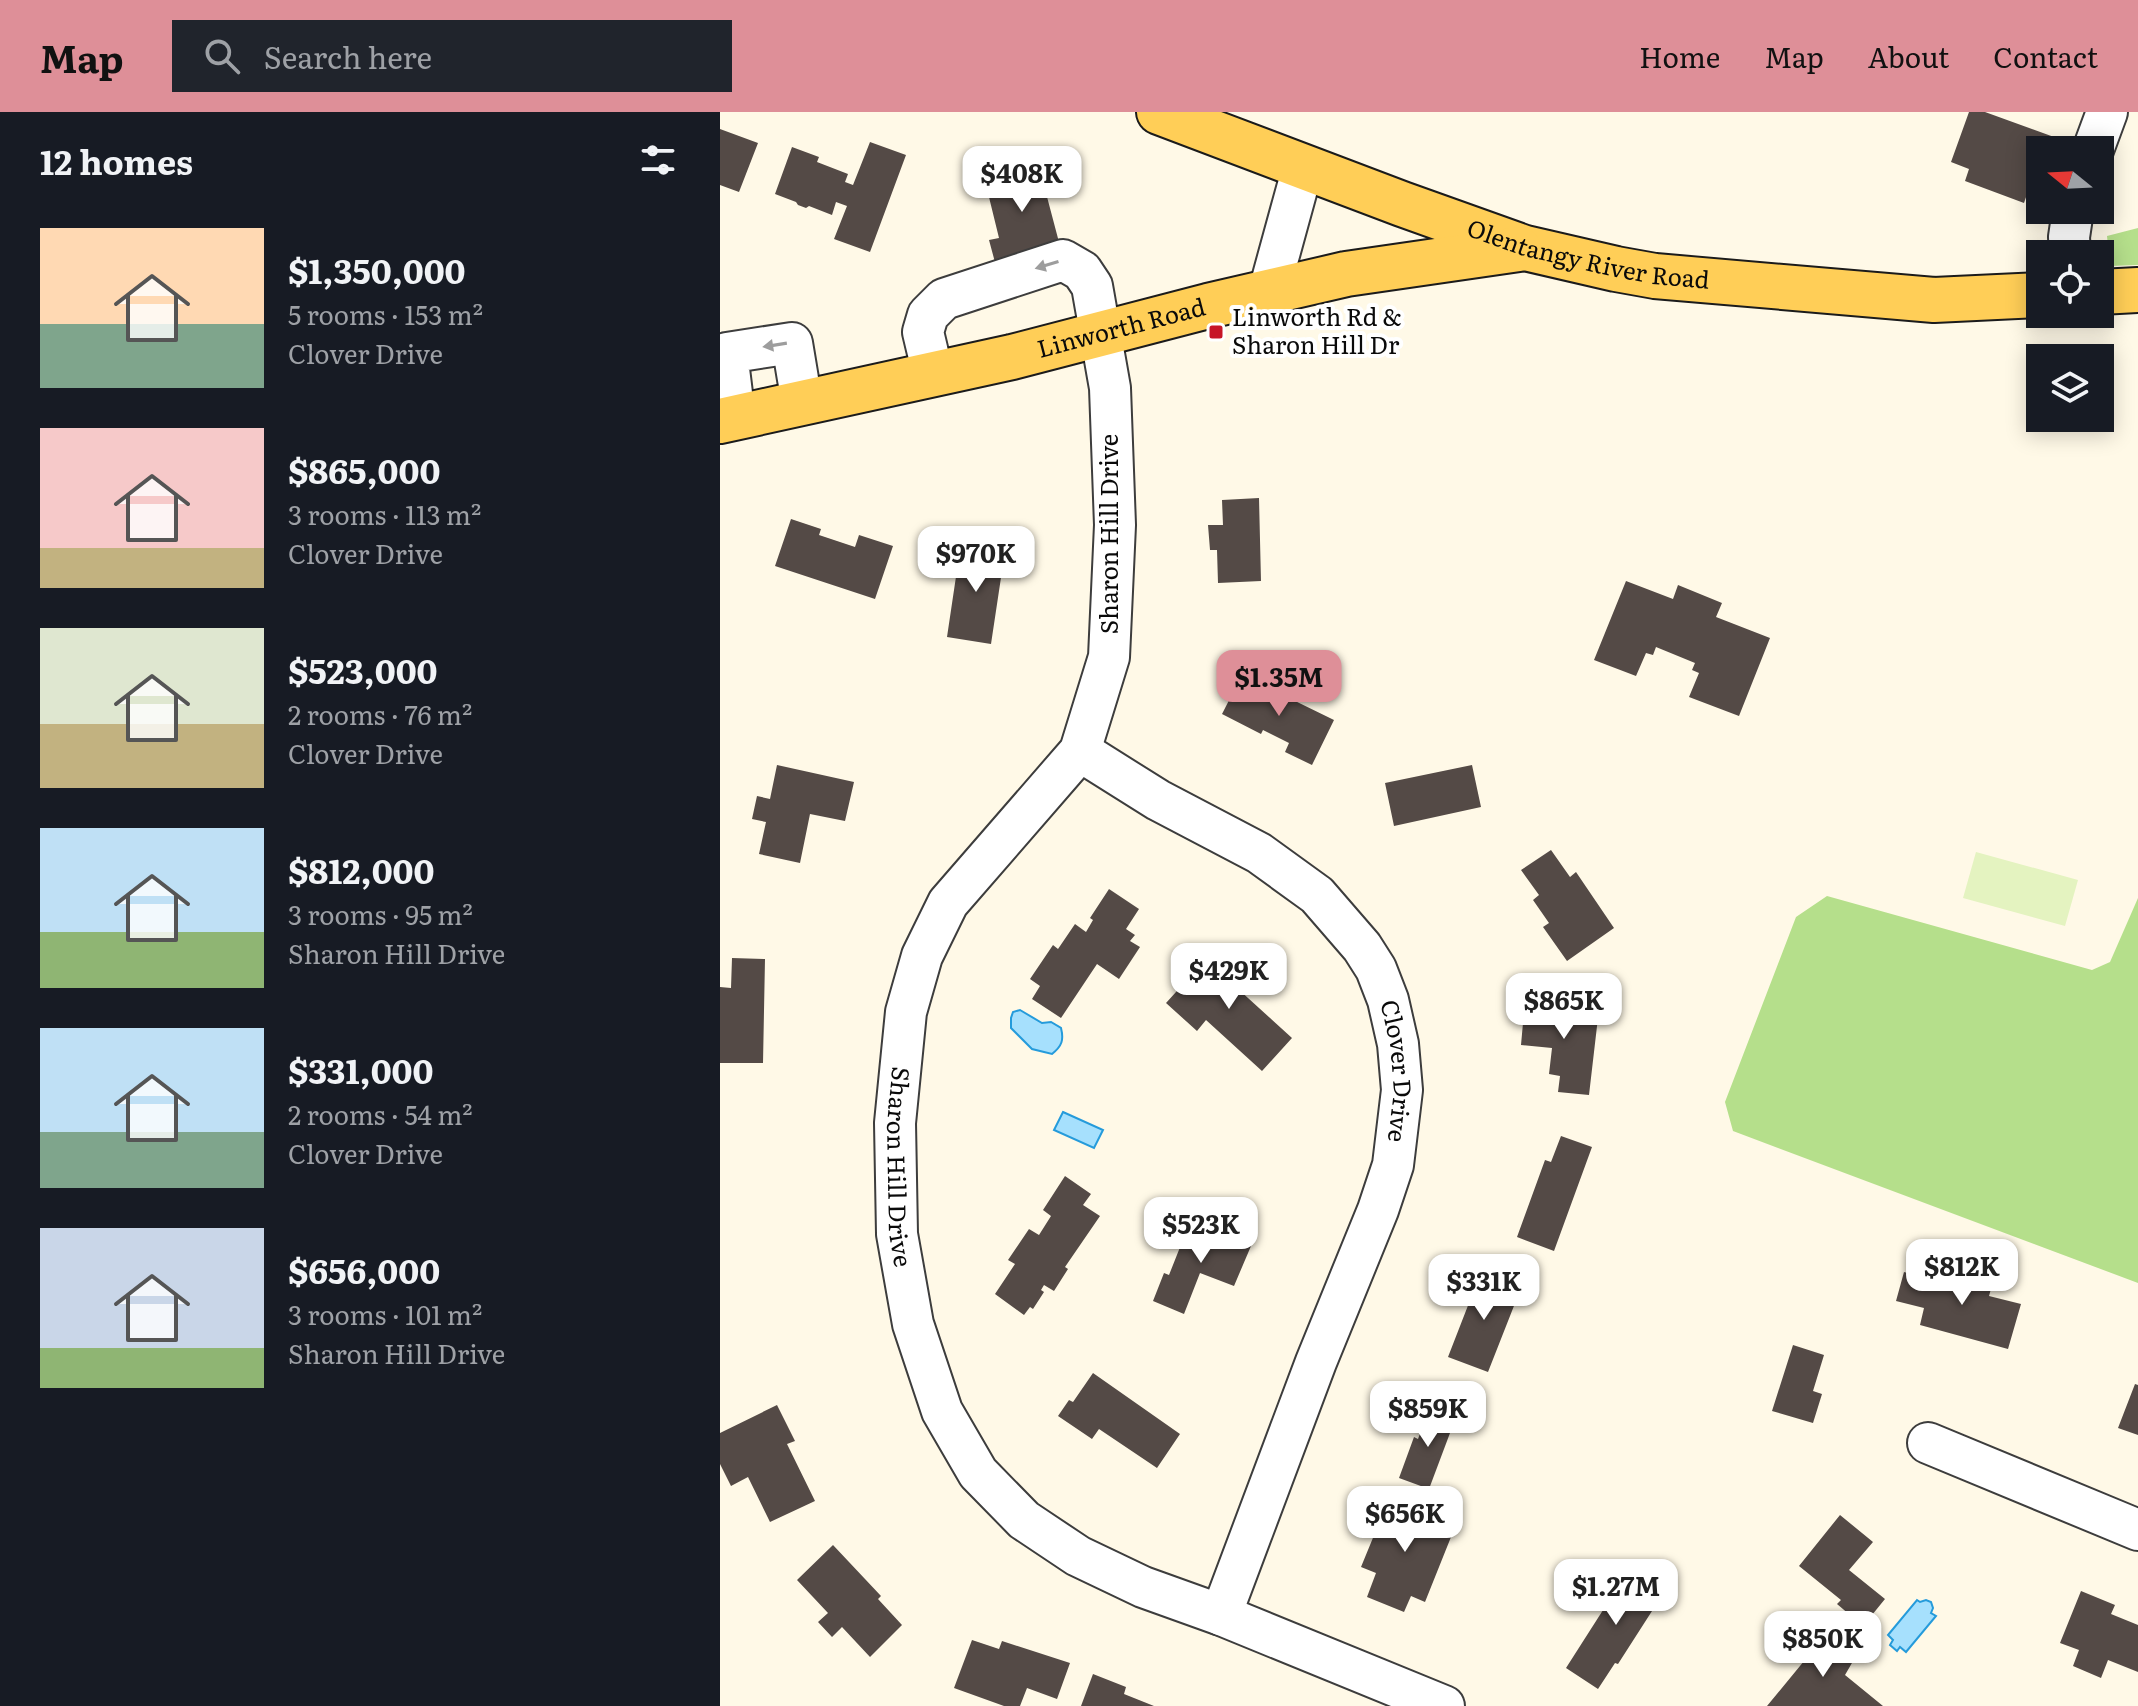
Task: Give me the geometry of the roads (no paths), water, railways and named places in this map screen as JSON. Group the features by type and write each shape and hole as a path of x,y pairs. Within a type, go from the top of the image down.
{"main road":[{"name":"Olentangy River Road","path":"1159,112 1525,248 1616,269 1655,276 1934,300 2026,296"},
{"name":"Linworth Road","path":"727,420 1012,357 1346,274 1525,248"},
{"path":"2114,291 2138,290"}],"street":[{"path":"2098,136 2107,112"},
{"path":"1269,291 1303,167"},
{"name":"Sharon Hill Drive","path":"933,374 923,332 928,315 944,299 1063,260 1082,271 1092,286 1110,388 1115,525 1109,657 1080,751 948,903 922,956 906,1012 895,1123 897,1234 913,1324 942,1411 978,1473 1024,1520 1078,1556 1143,1587 1221,1615 1444,1706"},
{"path":"727,420 727,353 792,343 802,403"},
{"name":"Clover Drive","path":"1080,751 1158,800 1259,853 1317,895 1362,947 1376,969 1388,1000 1398,1044 1402,1090 1393,1165 1221,1615"},
{"path":"1928,1443 2138,1530"}],"water":[{"path":"1020,1010 1042,1023 1051,1022 1061,1028 1061,1042 1052,1054 1032,1049 1011,1028 1013,1012"},
{"path":"1063,1112 1103,1130 1094,1148 1054,1130"},
{"path":"1917,1600 1931,1602 1931,1613 1936,1616 1906,1652 1900,1647 1897,1651 1890,1645 1893,1640 1888,1635"}],"place":[{"name":"Linworth Rd & Sharon Hill Dr","path":"1216,332"}]}
